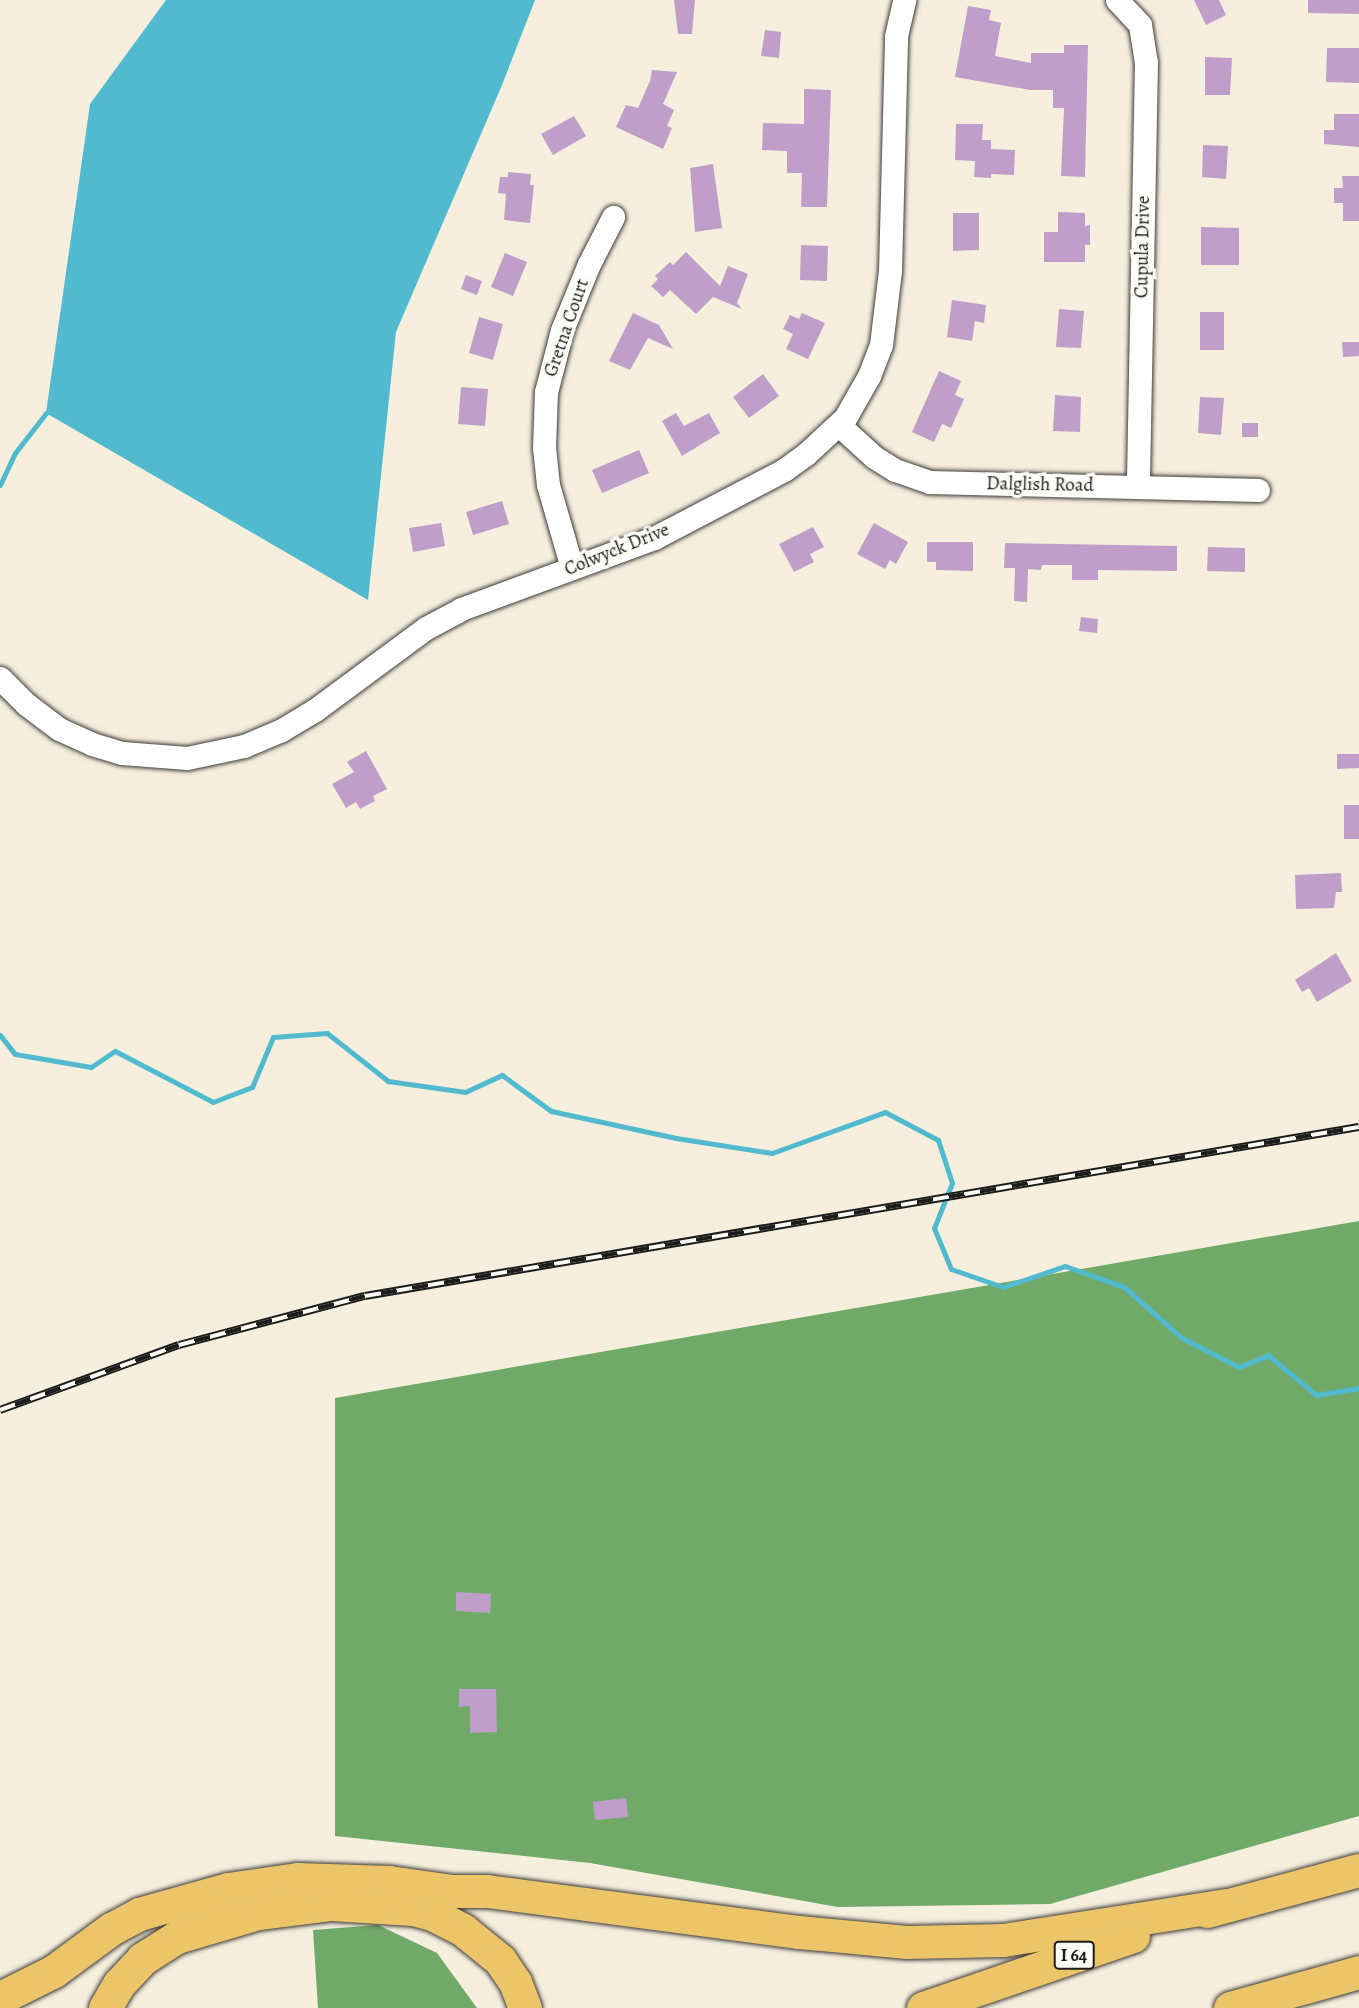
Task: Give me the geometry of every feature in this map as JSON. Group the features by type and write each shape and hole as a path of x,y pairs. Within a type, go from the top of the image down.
{"highway":[{"name":"I 64","path":"923,2008 1226,1905 1359,1870"},
{"path":"0,1998 54,1971 111,1929 139,1914 228,1889 297,1880 366,1880 452,1891 487,1891 811,1934 907,1942 1003,1940 1226,1905"},
{"path":"104,2008 119,1984 142,1959 177,1937 258,1913 331,1904 413,1909 432,1914 463,1930 499,1960 514,1982 525,2008"},
{"path":"29,2008 54,1971"},
{"path":"1230,2008 1270,2001 1359,1972"}],"street":[{"name":"Colwyck Drive","path":"0,678 26,704 59,729 92,744 155,757 187,758 220,753 280,731 315,710 426,628 461,609 654,538 784,470 839,425 869,376 881,345 886,314 896,36 904,0"},
{"name":"Cupula Drive","path":"1123,5 1144,36 1146,62 1138,487"},
{"name":"Gretna Court","path":"572,568 548,485 544,448 546,392 562,330 589,264 613,217"},
{"name":"Dalglish Road","path":"839,425 874,457 895,470 930,481 1258,490"}],"green space":[{"path":"1359,1221 1359,1816 1050,1904 838,1907 590,1863 335,1836 335,1398"},
{"path":"378,1925 437,1953 477,2008 318,2008 313,1930"}],"water":[{"path":"166,0 535,0 502,85 396,332 368,600 46,413 90,104"}],"building":[{"path":"674,0 695,0 692,34 678,34"},
{"path":"1194,0 1219,0 1226,15 1206,25"},
{"path":"1308,0 1359,0 1359,14 1308,13"},
{"path":"968,6 991,10 989,20 1001,23 995,56 1031,63 1031,53 1064,53 1064,45 1088,45 1085,177 1061,176 1064,108 1053,108 1053,90 1030,90 955,77"},
{"path":"765,30 781,32 779,58 761,56"},
{"path":"1327,48 1359,48 1359,83 1326,82"},
{"path":"1205,57 1232,58 1230,95 1205,95"},
{"path":"652,70 677,72 663,104 674,110 667,126 672,128 663,149 616,127 626,105 638,108"},
{"path":"804,89 831,90 827,207 801,207 802,173 787,173 787,151 762,150 763,123 804,124"},
{"path":"1334,114 1359,114 1359,147 1324,144 1324,130 1334,130"},
{"path":"574,116 586,136 553,155 541,134"},
{"path":"956,124 983,124 982,140 991,140 991,149 1015,150 1014,175 991,174 991,178 974,177 975,161 955,160"},
{"path":"1203,145 1228,146 1226,179 1202,177"},
{"path":"713,164 722,228 695,232 690,168"},
{"path":"508,172 531,174 530,185 534,185 530,223 504,220 506,194 498,193 500,177 508,177"},
{"path":"1342,176 1359,176 1359,221 1343,221 1343,203 1334,203 1334,188 1343,188"},
{"path":"1058,212 1085,213 1085,226 1090,225 1090,245 1085,245 1085,262 1044,262 1044,232 1058,232"},
{"path":"953,213 979,213 979,250 953,251"},
{"path":"1201,227 1239,228 1239,265 1201,265"},
{"path":"801,245 828,246 827,281 800,280"},
{"path":"686,252 720,286 728,266 748,274 737,303 742,309 713,297 696,314 670,290 663,297 651,286 658,279 655,276 670,262 673,265"},
{"path":"505,253 527,262 513,296 491,287"},
{"path":"466,275 482,281 477,295 461,289"},
{"path":"952,300 986,305 984,323 975,321 972,341 947,337"},
{"path":"1059,309 1084,311 1081,348 1056,347"},
{"path":"1200,312 1224,312 1224,350 1200,350"},
{"path":"633,313 659,325 673,349 648,338 630,370 609,361"},
{"path":"802,313 825,323 808,359 786,349 793,334 783,329 790,315 799,319"},
{"path":"479,317 503,324 493,360 469,353"},
{"path":"1342,342 1359,342 1359,356 1343,357"},
{"path":"939,371 961,381 955,395 964,399 951,428 942,424 934,442 912,432"},
{"path":"763,374 779,396 749,418 733,397"},
{"path":"461,387 488,389 485,426 458,424"},
{"path":"1055,395 1081,397 1080,432 1053,431"},
{"path":"1200,397 1224,398 1221,435 1198,433"},
{"path":"676,413 684,426 709,413 720,433 682,456 662,421"},
{"path":"1242,423 1258,423 1258,437 1242,437"},
{"path":"639,450 649,473 602,493 592,470"},
{"path":"502,501 509,524 473,535 466,512"},
{"path":"441,523 445,546 413,552 409,528"},
{"path":"874,523 908,542 896,564 890,560 885,569 857,554"},
{"path":"813,527 824,547 810,554 814,562 794,572 779,544"},
{"path":"927,542 973,542 973,571 936,570 936,562 927,562"},
{"path":"1005,543 1177,546 1177,571 1098,570 1098,580 1072,580 1072,565 1042,565 1041,570 1028,569 1027,602 1014,601 1015,568 1004,568"},
{"path":"1208,547 1245,548 1245,572 1207,571"},
{"path":"1081,617 1098,619 1097,633 1079,631"},
{"path":"366,751 387,789 373,796 375,801 360,809 356,802 346,808 332,784 354,772 347,762"},
{"path":"1337,754 1359,754 1359,768 1337,769"},
{"path":"1344,805 1359,805 1359,839 1344,839"},
{"path":"1341,873 1342,892 1336,892 1334,908 1296,909 1295,875"},
{"path":"1336,953 1352,981 1317,1002 1309,988 1302,992 1295,980"},
{"path":"456,1592 491,1594 490,1613 456,1611"},
{"path":"459,1689 496,1689 497,1732 470,1733 470,1706 459,1707"},
{"path":"626,1798 628,1817 595,1820 593,1802"}],"waterway":[{"path":"0,485 15,453 46,413"},
{"path":"0,1035 15,1054 91,1067 115,1051 213,1102 252,1087 273,1037 327,1033 388,1081 465,1092 502,1075 551,1111 676,1138 772,1153 885,1112 938,1140 952,1183 934,1228 951,1269 1003,1287 1065,1266 1124,1287 1182,1338 1239,1367 1268,1355 1316,1395 1359,1388"}],"railway":[{"path":"0,1410 179,1345 365,1296 1359,1127"}]}
